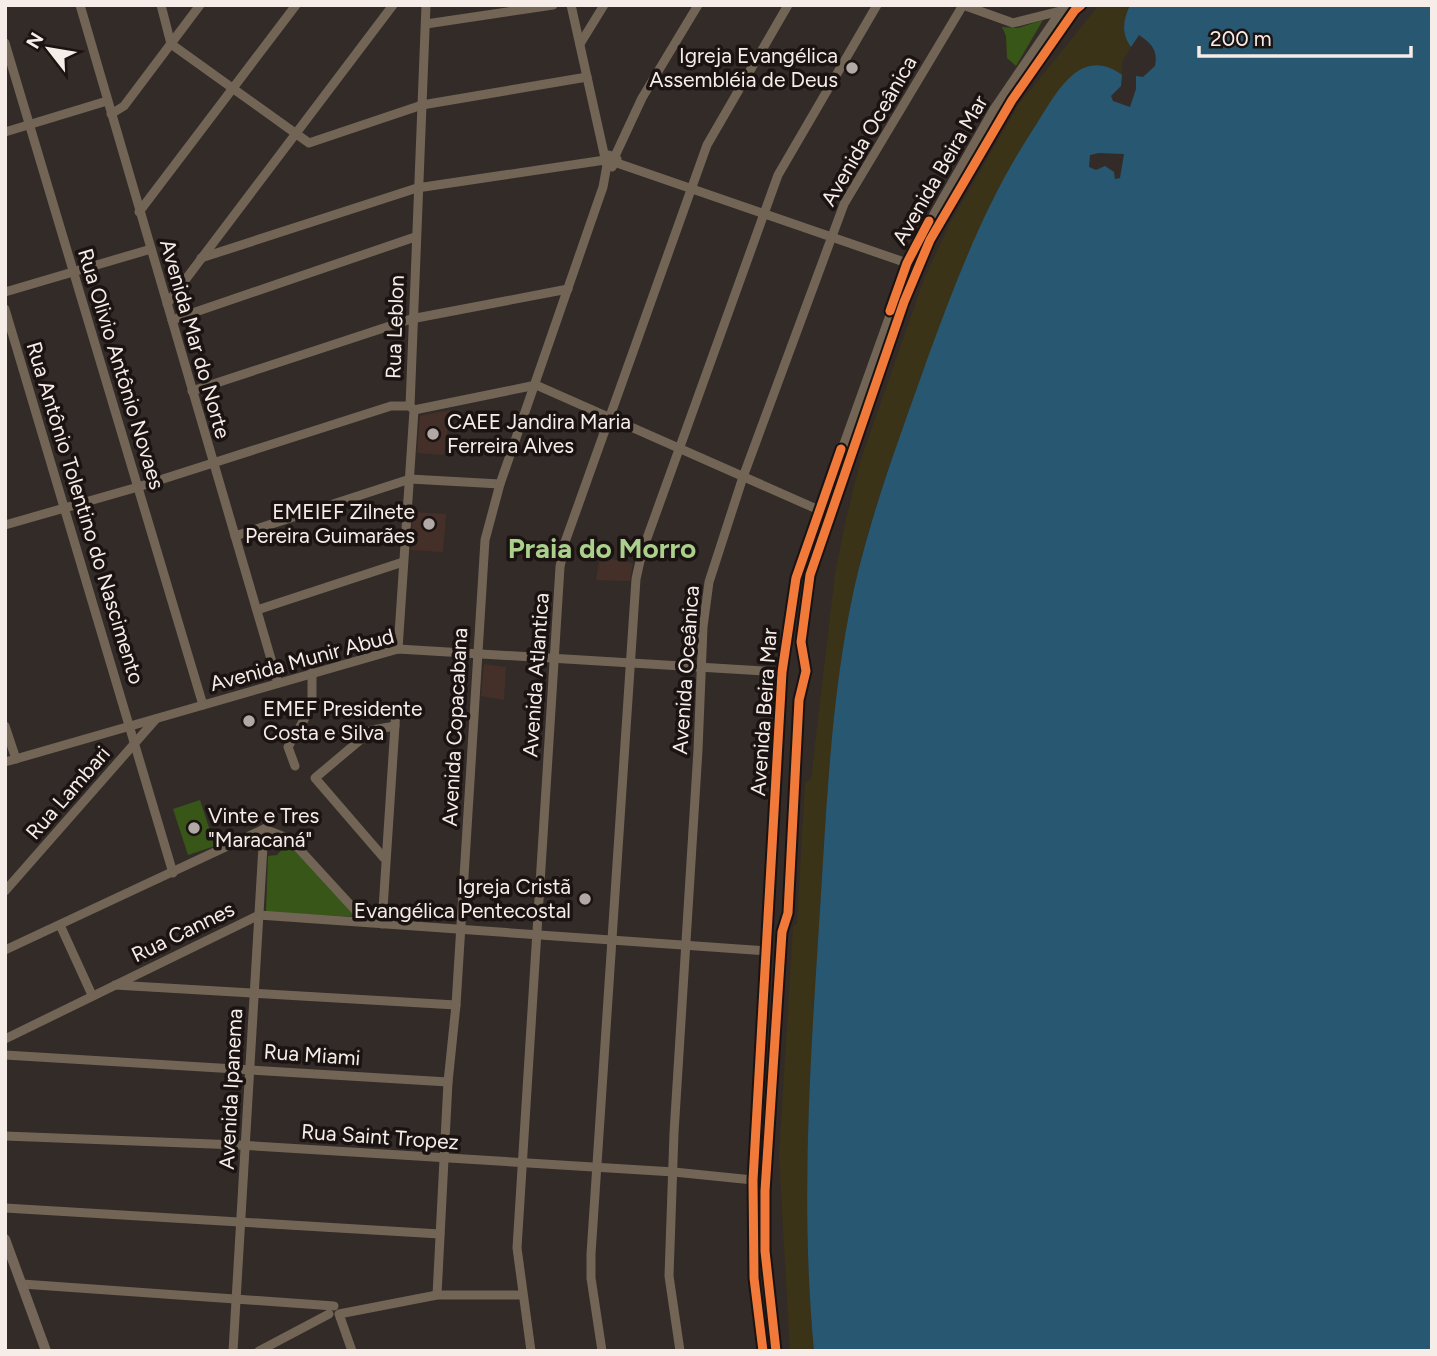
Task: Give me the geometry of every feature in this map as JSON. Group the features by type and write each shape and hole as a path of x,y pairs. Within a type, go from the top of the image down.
{"main road":[{"path":"5,1238 46,1351"}],"street":[{"name":"Avenida Mar do Norte","path":"80,5 278,683"},
{"path":"161,5 171,44 309,143 319,142 422,105 587,77"},
{"path":"111,114 124,106 200,5"},
{"path":"139,212 296,5"},
{"path":"167,304 393,5"},
{"name":"Rua Leblon","path":"398,649 410,479 411,319 426,5"},
{"path":"426,24 554,5"},
{"path":"571,5 609,159"},
{"path":"580,44 604,5"},
{"name":"Avenida Copacabana","path":"437,1295 448,1082 456,1004 485,540 500,484 536,385 609,159 642,97 698,5"},
{"name":"Avenida Atlantica","path":"531,1351 521,1295 517,1248 554,657 565,542 608,415 707,145 788,5"},
{"path":"602,1351 591,1278 636,579 642,552 778,175 877,5"},
{"path":"963,5 1013,23 1063,8"},
{"name":"Avenida Oceânica","path":"680,1351 669,1276 701,666 709,582 743,477 831,236 856,183 963,5"},
{"path":"776,1351 765,1251 765,1191 782,932 788,913 799,700 806,671 801,654 803,611 810,575 904,302 912,291 930,240 1012,100 1075,10 1082,5"},
{"name":"Avenida Beira Mar","path":"763,1351 753,1267 753,1180 782,672 796,578 907,263 994,109 1063,8"},
{"name":"Rua Olivio Antônio Novaes","path":"5,43 203,705"},
{"path":"5,132 107,101"},
{"path":"201,258 417,188 609,159 907,263"},
{"path":"172,320 415,237"},
{"path":"5,292 151,249"},
{"path":"192,391 411,319 568,289"},
{"name":"Rua Antônio Tolentino do Nascimento","path":"5,309 173,873"},
{"path":"5,525 138,487 391,406 412,408 536,385 682,447 819,510"},
{"path":"235,536 410,479 500,484"},
{"path":"257,610 403,562"},
{"name":"Avenida Munir Abud","path":"5,762 398,649 782,672"},
{"path":"295,766 288,747 312,706 312,673"},
{"path":"383,924 384,858 396,710"},
{"name":"Rua Lambari","path":"5,891 157,719"},
{"path":"5,726 16,759"},
{"path":"384,858 315,778 372,730 395,726"},
{"path":"5,950 264,829 290,839 366,922"},
{"name":"Avenida Ipanema","path":"233,1351 264,829"},
{"name":"Rua Cannes","path":"5,1039 259,915 767,951"},
{"path":"60,925 92,995"},
{"path":"113,985 456,1004"},
{"name":"Rua Miami","path":"5,1055 448,1082"},
{"name":"Rua Saint Tropez","path":"5,1136 245,1146 674,1171 753,1180"},
{"path":"5,1208 440,1234"},
{"path":"22,1284 309,1304 333,1312 352,1351"},
{"path":"259,1351 333,1312 437,1295 521,1295"}],"shaded area":[{"name":"CAEE Jandira Maria Ferreira Alves","path":"450,410 444,455 417,453 420,416"},
{"name":"EMEIEF Zilnete Pereira Guimarães","path":"413,512 446,514 443,552 411,550"},
{"path":"600,557 633,563 630,581 596,580"},
{"path":"484,664 506,667 504,700 481,696"}],"green space":[{"path":"1043,20 1016,66 1007,58 1006,36 1002,27 1018,28"},
{"name":"Vinte e Tres \"Maracaná\"","path":"200,800 215,846 188,855 173,809"},
{"path":"288,842 357,917 266,912 268,856 277,855"}],"sand":[{"path":"1099,5 1130,5 1124,27 1131,47 1122,62 1122,75 1107,67 1093,66 1080,70 1069,79 1058,91 1000,185 962,270 928,358 878,501 854,589 834,721 812,1044 807,1197 814,1351 790,1351 779,1157 793,926 797,923 805,783 811,779 835,574 846,519 860,462 924,279 949,225 1019,104"}],"water":[{"path":"1130,5 1432,5 1432,1351 814,1351 807,1197 812,1044 834,720 846,632 861,559 897,443 939,328 974,241 1016,158 1059,90 1080,70 1092,66 1106,67 1122,75 1121,86 1111,96 1113,101 1130,107 1136,89 1136,76 1143,77 1155,66 1155,52 1147,41 1139,35 1131,47 1128,42 1124,27","holes":["1124,154 1120,178 1115,179 1114,172 1105,166 1096,170 1089,167 1090,155"]}],"cycle path":[{"path":"776,1351 765,1251 765,1191 782,932 788,913 799,700 806,671 801,642 810,575 904,302 930,240 1012,100 1081,5"},
{"path":"890,311 907,263 929,221"},
{"path":"763,1351 754,1278 753,1180 782,672 796,578 841,449"}],"place":[{"name":"Igreja Evangélica Assembléia de Deus","path":"852,68"},
{"name":"CAEE Jandira Maria Ferreira Alves","path":"433,434"},
{"name":"EMEIEF Zilnete Pereira Guimarães","path":"429,524"},
{"name":"EMEF Presidente Costa e Silva","path":"249,721"},
{"name":"Vinte e Tres \"Maracaná\"","path":"194,828"},
{"name":"Igreja Cristã Evangélica Pentecostal","path":"585,899"}],"district":[{"name":"Praia do Morro","path":"602,548"}]}
